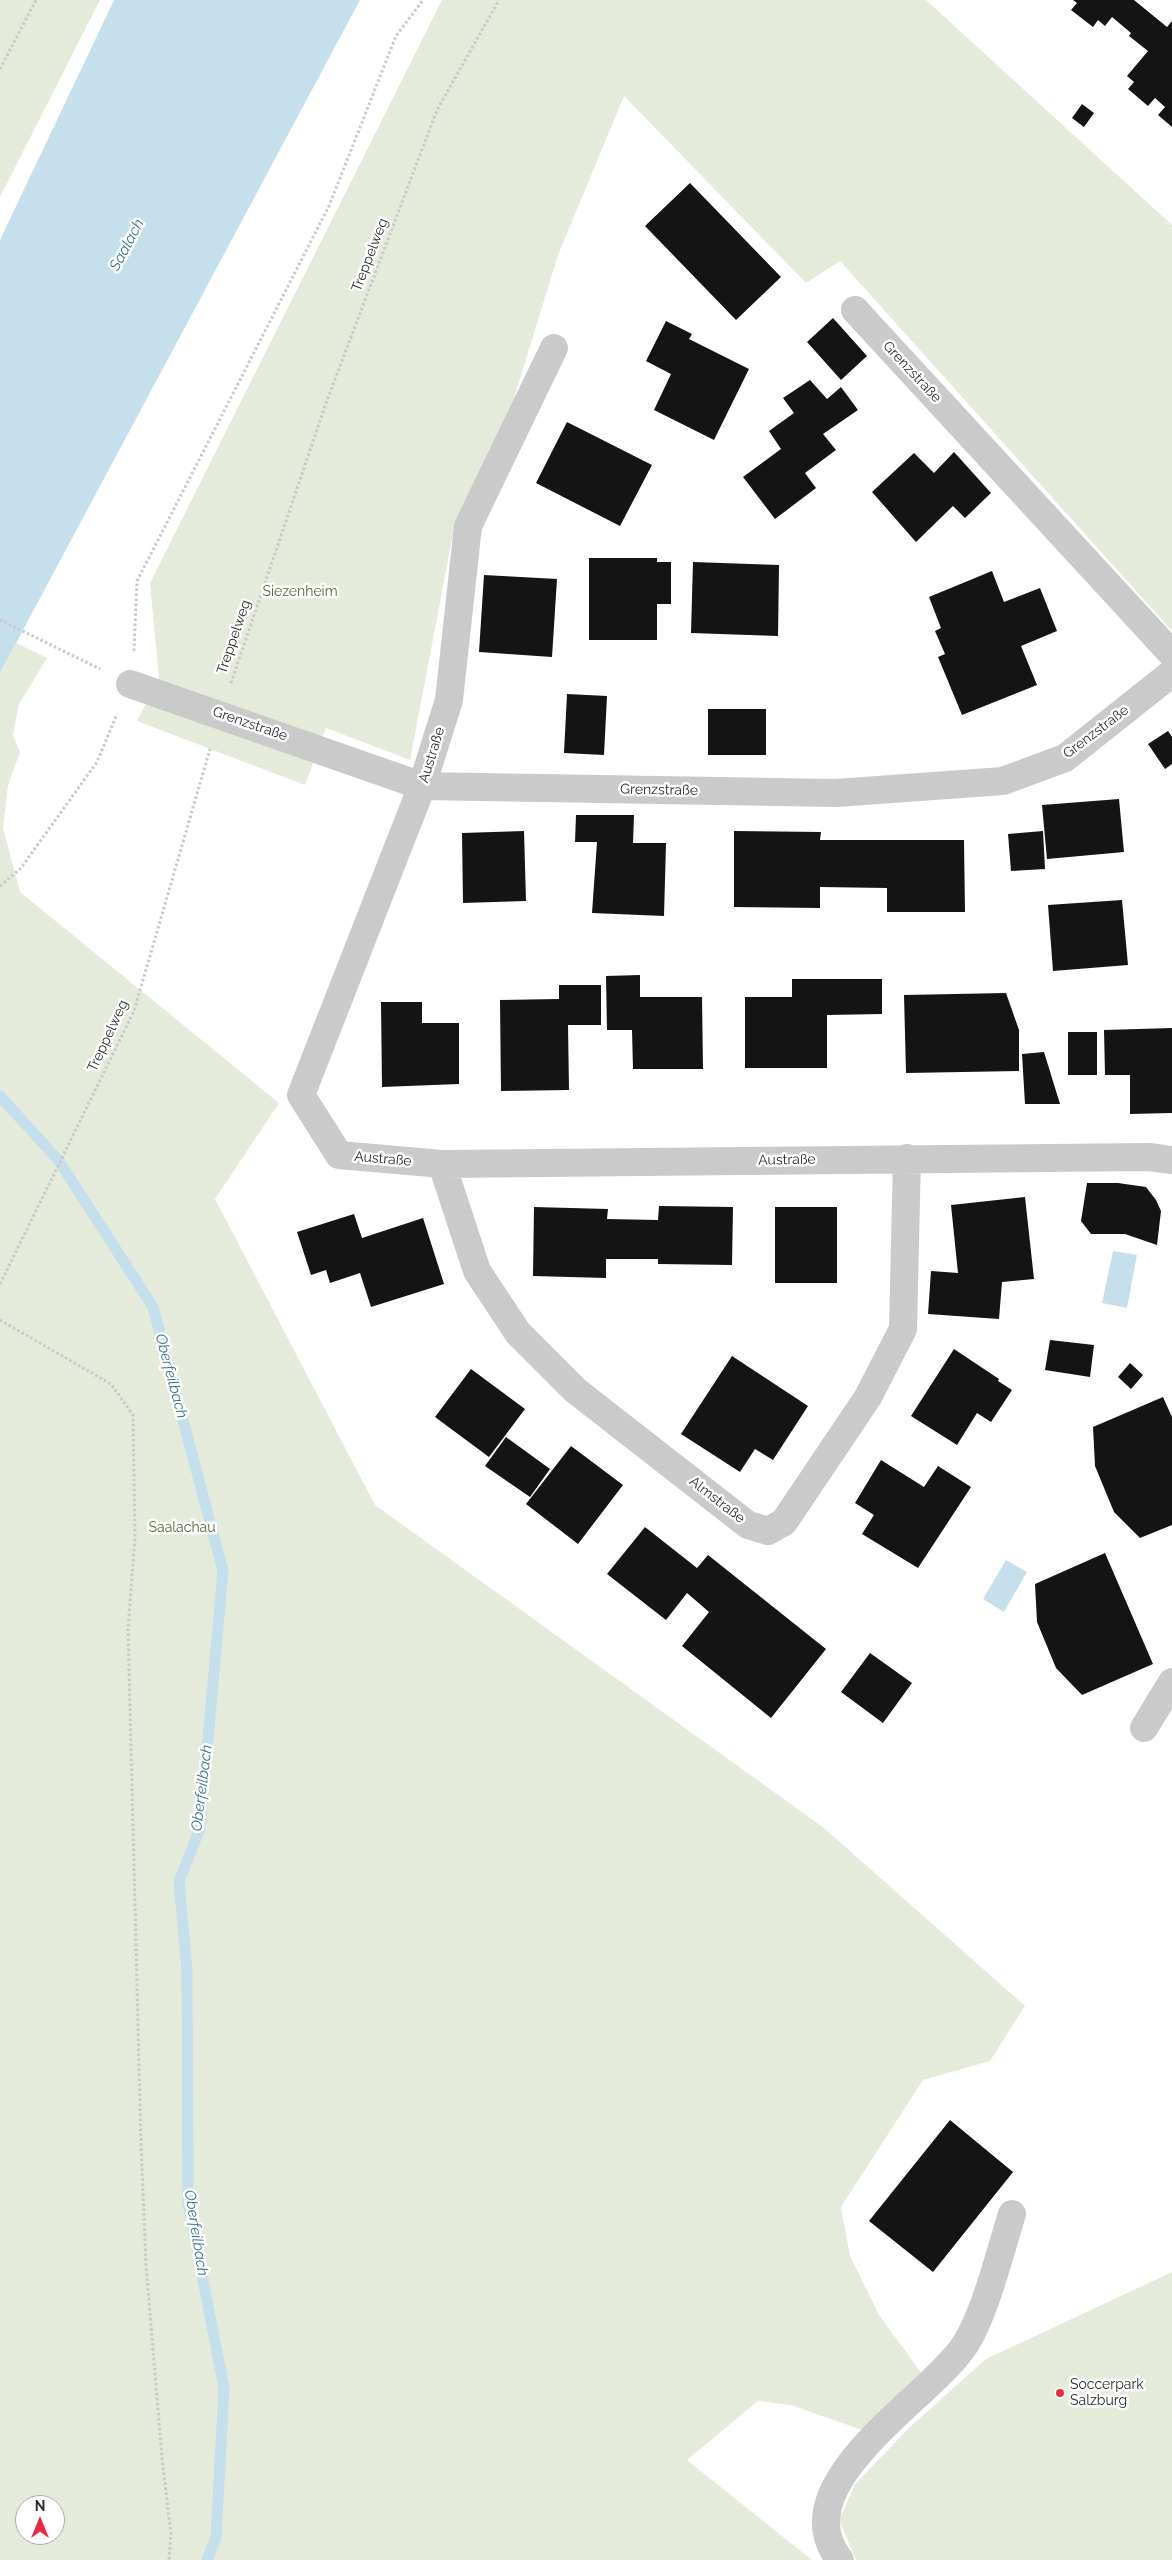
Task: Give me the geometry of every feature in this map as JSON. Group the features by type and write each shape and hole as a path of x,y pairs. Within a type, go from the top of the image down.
{"street":[{"name":"Grenzstraße","path":"855,310 1172,654"},
{"name":"Austraße","path":"554,348 468,526 449,700 422,786 301,1095 339,1155 442,1164 907,1158 1149,1157 1172,1160"},
{"name":"Grenzstraße","path":"130,684 422,786 836,793 1003,781 1065,758 1172,673"},
{"name":"Almstraße","path":"442,1164 477,1271 518,1333 575,1390 748,1525 768,1531 784,1522 863,1405 903,1329 907,1158"},
{"path":"1144,1728 1172,1682"},
{"path":"840,2560 833,2551 826,2527 829,2502 840,2477 864,2447 944,2370 963,2348 978,2318 1012,2214"}],"path":[{"path":"0,69 36,0"},
{"path":"0,886 20,868 97,762 130,684 136,635 137,581 329,206 396,36 423,0"},
{"name":"Treppelweg","path":"0,1284 134,1011 220,714 326,402 437,110 499,0"},
{"path":"0,620 104,671"},
{"path":"0,1320 111,1384 133,1415 135,1538 128,1629 141,2144 146,2275 171,2534 168,2560"}],"green space":[{"path":"0,0 100,0 0,197"},
{"name":"Siezenheim","path":"442,0 926,0 1172,225 1172,631 840,261 806,283 624,96 558,255 508,418 456,518 410,760 326,728 305,785 137,721 159,678 150,583"},
{"name":"Saalachau","path":"16,643 47,658 19,704 13,735 20,752 8,785 3,828 20,892 279,1103 215,1199 375,1505 824,1828 1025,2006 990,2061 923,2080 841,2207 850,2256 879,2315 923,2375 865,2431 791,2405 758,2401 687,2460 812,2560 0,2560 0,673"},
{"name":"Soccerpark Salzburg","path":"1172,2272 1172,2560 856,2560 839,2520 855,2484 911,2426 986,2359"}],"water":[{"name":"Saalach","path":"114,0 360,0 0,673 0,240"},
{"path":"1113,1251 1137,1255 1127,1308 1102,1303"},
{"path":"1006,1560 1027,1572 1004,1612 983,1599"}],"building":[{"path":"1073,0 1134,0 1167,27 1172,21 1172,127 1158,115 1165,107 1155,98 1148,106 1128,89 1134,82 1127,76 1148,51 1129,36 1131,33 1112,17 1105,26 1098,20 1093,27 1071,10 1077,3"},
{"path":"1082,104 1094,113 1084,127 1072,118"},
{"path":"690,183 781,277 736,320 645,226"},
{"path":"833,318 867,356 841,380 807,342"},
{"path":"666,321 692,334 689,339 749,369 714,440 654,410 671,374 646,361"},
{"path":"810,380 827,399 841,387 858,410 823,434 836,450 805,473 816,488 775,519 743,477 781,449 769,431 794,413 783,398"},
{"path":"567,422 652,465 620,526 536,483"},
{"path":"954,452 991,493 965,518 953,506 916,542 872,492 914,453 934,473"},
{"path":"589,558 657,558 657,562 671,562 671,604 657,604 657,640 589,640"},
{"path":"693,562 779,565 778,636 691,633"},
{"path":"992,571 1004,602 1040,588 1057,631 1021,646 1037,685 962,715 938,657 945,654 935,631 941,628 929,597"},
{"path":"484,575 557,579 552,657 479,652"},
{"path":"567,694 607,696 604,755 564,753"},
{"path":"708,709 766,709 766,755 708,755"},
{"path":"1168,731 1172,737 1172,764 1165,769 1148,744"},
{"path":"1119,799 1124,852 1047,859 1042,805"},
{"path":"576,815 634,815 633,843 666,843 664,916 592,913 597,842 575,842"},
{"path":"524,831 526,901 463,903 462,833"},
{"path":"734,831 821,832 820,840 964,840 965,912 887,912 887,888 820,887 820,908 734,907"},
{"path":"1043,831 1045,869 1011,871 1008,834"},
{"path":"1122,900 1128,965 1053,971 1048,905"},
{"path":"640,975 640,997 702,997 703,1069 633,1069 632,1030 607,1030 606,976"},
{"path":"792,979 882,979 882,1014 827,1015 827,1068 745,1068 745,997 792,997"},
{"path":"559,985 601,985 601,1025 568,1025 569,1090 501,1091 500,1000 559,999"},
{"path":"1006,993 1019,1030 1019,1071 906,1073 904,995"},
{"path":"381,1002 422,1002 422,1023 459,1023 459,1084 382,1087"},
{"path":"1172,1028 1172,1113 1130,1114 1130,1075 1105,1075 1104,1030"},
{"path":"1068,1032 1097,1032 1097,1075 1068,1075"},
{"path":"1044,1052 1060,1104 1025,1104 1022,1054"},
{"path":"1087,1183 1118,1183 1146,1187 1156,1200 1161,1211 1157,1245 1125,1234 1091,1234 1081,1221"},
{"path":"1025,1197 1034,1279 1002,1282 999,1319 928,1314 931,1271 958,1273 951,1205"},
{"path":"659,1206 733,1207 732,1265 658,1264 658,1259 606,1259 606,1278 533,1276 534,1207 608,1209 607,1219 658,1220"},
{"path":"775,1207 837,1207 837,1283 775,1283"},
{"path":"354,1214 362,1238 423,1218 444,1284 371,1307 360,1273 330,1283 326,1270 311,1275 297,1232"},
{"path":"1050,1340 1094,1345 1090,1377 1045,1370"},
{"path":"954,1349 1012,1390 991,1422 977,1413 957,1445 911,1416"},
{"path":"732,1356 808,1406 773,1460 755,1449 740,1472 681,1434"},
{"path":"1130,1363 1143,1375 1131,1389 1118,1377"},
{"path":"471,1369 525,1409 489,1457 435,1417"},
{"path":"1163,1397 1172,1417 1172,1525 1140,1538 1114,1512 1095,1466 1093,1427"},
{"path":"506,1437 550,1469 530,1497 485,1466"},
{"path":"571,1446 623,1485 578,1544 526,1504"},
{"path":"881,1460 924,1487 938,1466 971,1487 918,1568 862,1534 874,1515 855,1503"},
{"path":"645,1527 697,1568 708,1555 826,1649 771,1718 682,1646 709,1612 687,1593 666,1620 607,1574"},
{"path":"1105,1553 1153,1664 1082,1695 1056,1668 1037,1622 1035,1584"},
{"path":"870,1653 912,1683 883,1723 841,1692"},
{"path":"950,2120 1013,2172 933,2272 869,2221"}],"waterway":[{"name":"Oberfeilbach","path":"0,1096 59,1161 153,1307 223,1571 200,1828 179,1882 187,1970 188,2203 224,2388 216,2538 207,2560"}],"place":[{"name":"Soccerpark Salzburg","path":"1060,2393"}]}
